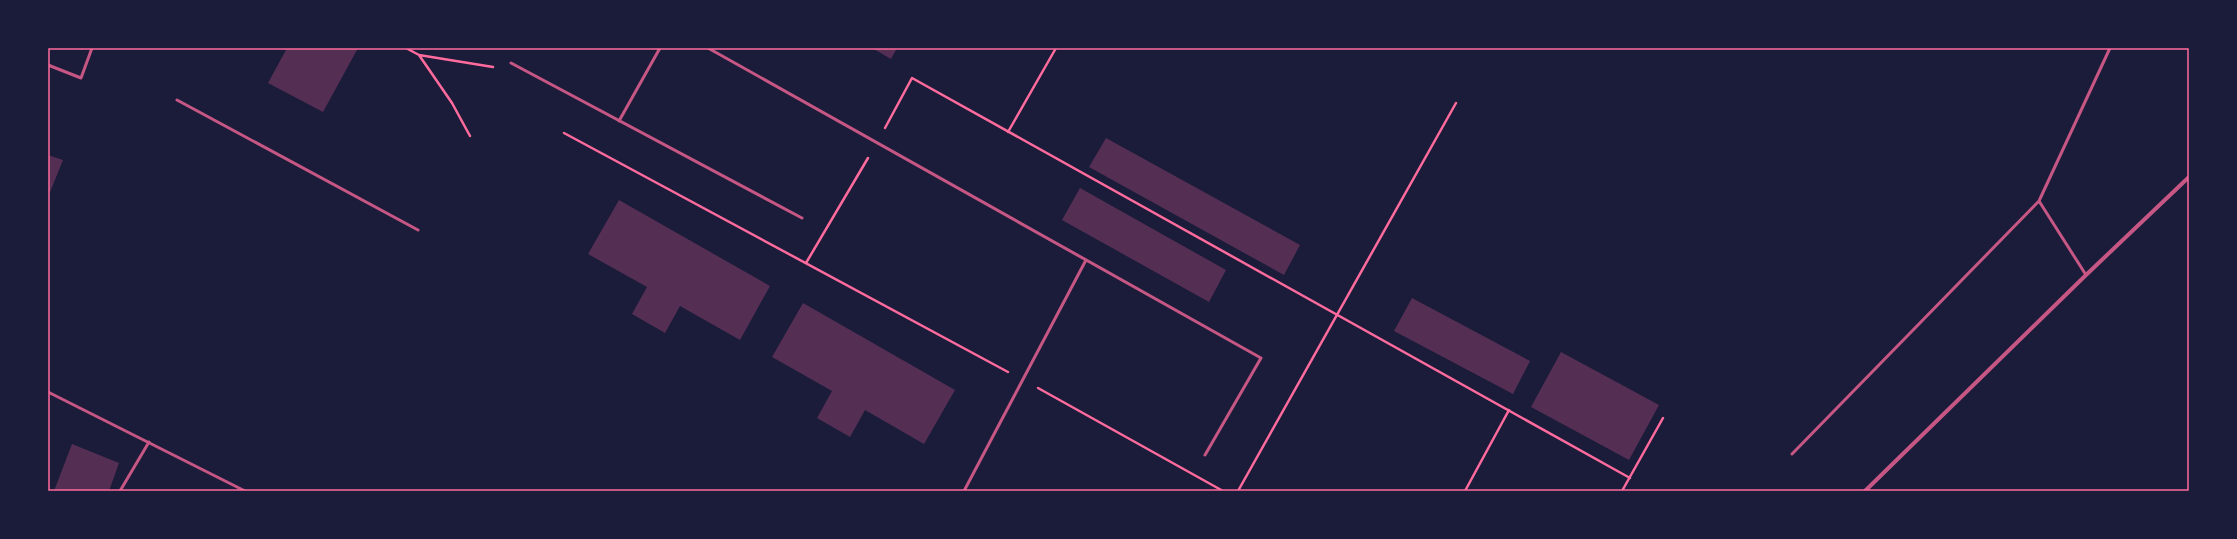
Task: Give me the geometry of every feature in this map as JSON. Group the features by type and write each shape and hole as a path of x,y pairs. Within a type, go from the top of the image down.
{"street":[{"path":"1865,491 2086,274 2189,177"}],"lane":[{"path":"48,65 81,78 92,48"},
{"path":"619,121 660,48"},
{"path":"708,48 1261,358 1205,455"},
{"path":"1792,454 2039,201 2110,48"},
{"path":"511,63 802,218"},
{"path":"177,100 418,230"},
{"path":"2039,201 2086,274"},
{"path":"964,491 1086,260"},
{"path":"48,392 245,491"},
{"path":"120,491 149,442"}],"path":[{"path":"406,48 419,55 494,67"},
{"path":"1008,132 1056,48"},
{"path":"419,55 452,103 470,136"},
{"path":"806,264 877,142 912,78 1630,478"},
{"path":"1238,491 1456,103"},
{"path":"564,133 1023,380 1223,491"},
{"path":"1465,491 1509,410"},
{"path":"1622,491 1663,418"}],"building":[{"path":"287,48 358,48 323,112 268,83"},
{"path":"872,48 897,48 891,59"},
{"path":"1106,138 1300,245 1284,275 1089,167"},
{"path":"48,155 63,160 48,197"},
{"path":"1080,188 1226,270 1209,302 1062,220"},
{"path":"619,200 770,286 740,340 680,306 665,333 632,314 647,287 588,254"},
{"path":"1412,298 1530,361 1513,394 1394,331"},
{"path":"803,303 955,390 924,444 865,410 850,437 817,418 832,391 772,357"},
{"path":"1561,352 1659,405 1629,460 1531,407"},
{"path":"72,444 119,463 109,491 54,491"}]}
